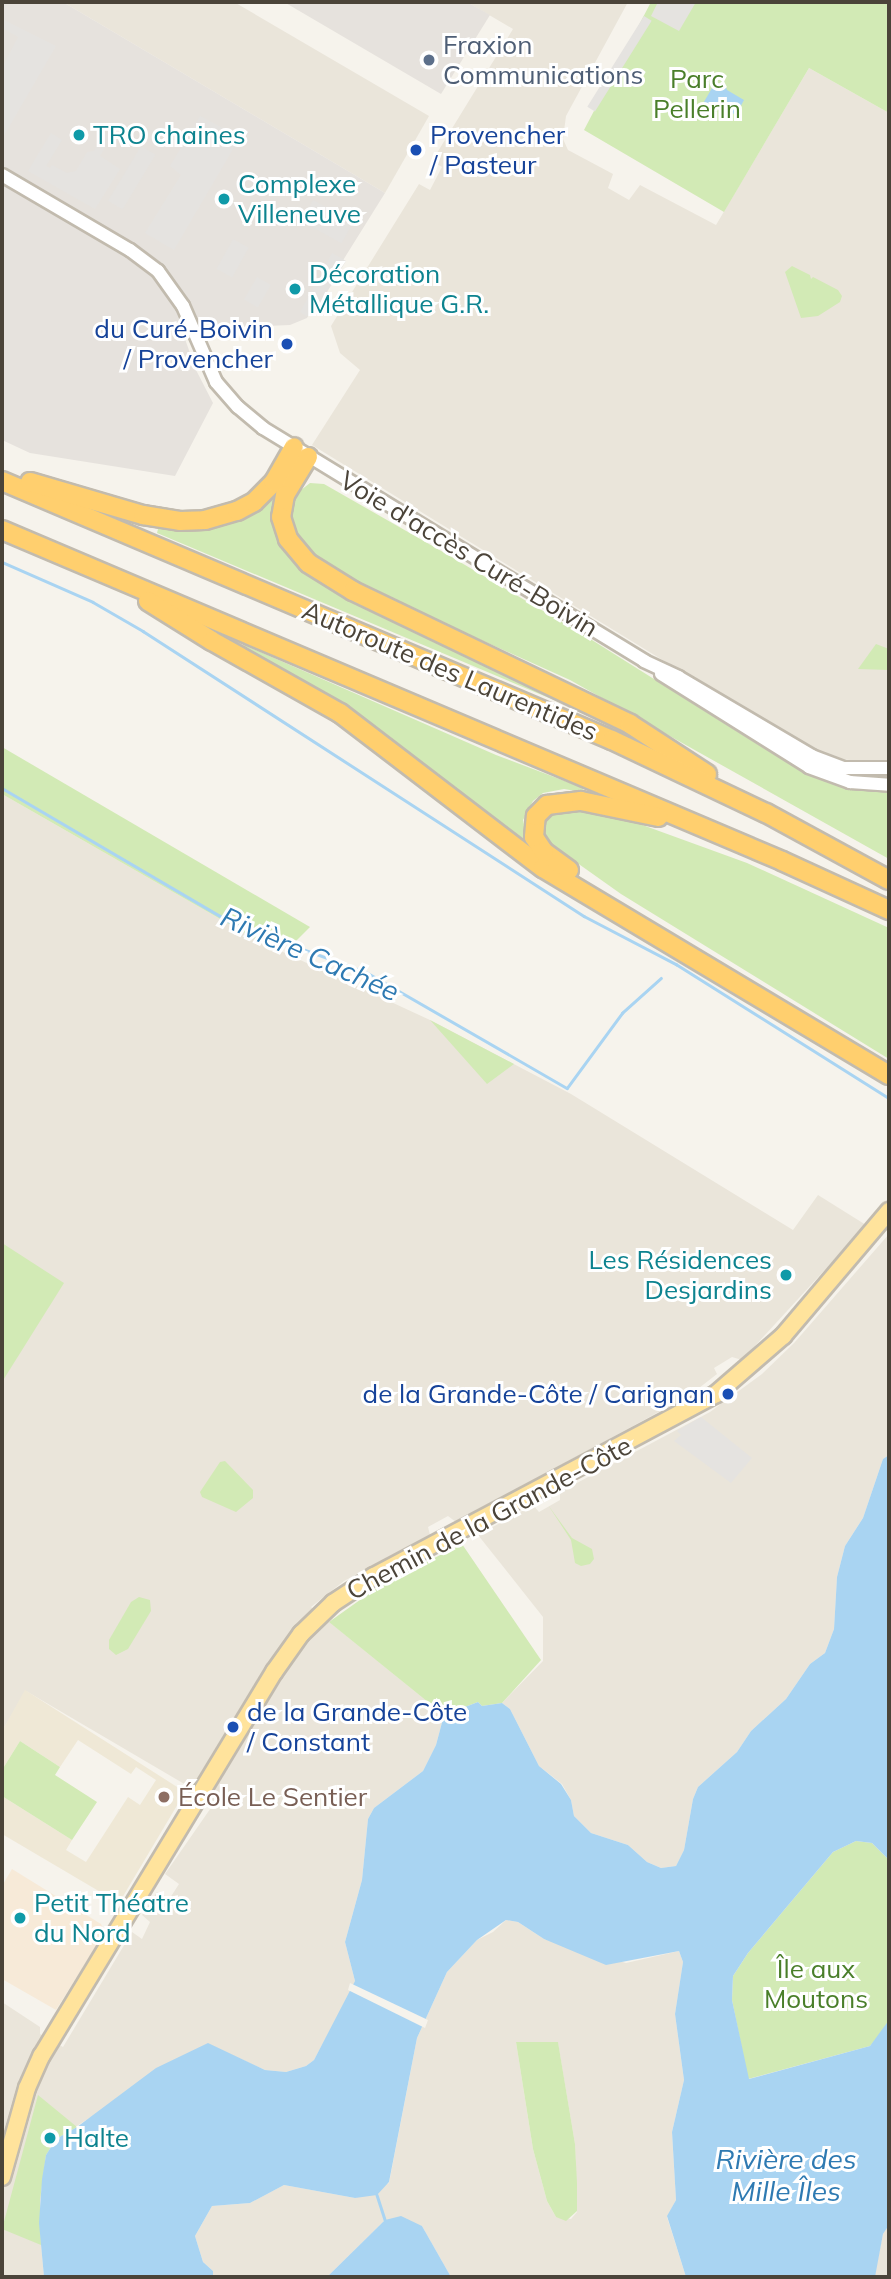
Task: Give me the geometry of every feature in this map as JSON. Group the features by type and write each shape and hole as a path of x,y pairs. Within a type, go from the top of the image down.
{"highway":[{"path":"2,473 124,511 193,521 228,515 254,502 301,452"},
{"path":"301,452 285,495 281,517 288,539 315,569 353,591 527,672 639,729 765,813"},
{"name":"Autoroute des Laurentides","path":"2,481 612,740 765,813 889,880"},
{"name":"Autoroute des Laurentides","path":"2,530 697,825 889,910"},
{"path":"103,573 212,641 332,707 521,853 889,1075"},
{"path":"697,825 591,802 565,800 542,808 536,816 533,833 536,842 548,856 698,960"}],"main road":[{"name":"Chemin de la Grande-Côte","path":"2,2177 27,2088 42,2055 274,1672 301,1634 327,1608 363,1582 689,1411 726,1387 783,1336 889,1211"}],"street":[{"name":"Voie d'accès Curé-Boivin","path":"2,175 149,263 170,285 183,306 207,364 223,392 253,420 644,661 678,677 822,761 844,768 889,768"},
{"name":"Voie d'accès Curé-Boivin","path":"644,661 673,684 809,767 850,782 889,785"}],"shaded area":[{"path":"2,2 63,2 385,193 307,318 290,325 213,328 185,339 196,370 213,403 175,476 30,453 2,440"},
{"path":"63,2 234,2 429,116 385,193"},
{"path":"284,2 467,2 490,15 441,94"},
{"path":"467,2 628,2 566,116 563,139 568,150 613,174 608,188 629,200 640,185 716,225 809,68 889,113 889,763 838,759 811,751 312,445 360,370 340,353 331,326 419,184 430,190 442,167 432,161 513,29"},
{"path":"658,2 696,2 679,31 651,16"},
{"path":"644,16 652,21 595,112 587,107"},
{"path":"2,19 56,46 2,139 2,68 18,37 2,28"},
{"path":"200,116 240,137 174,250 145,233 181,175 170,166"},
{"path":"51,133 62,140 46,166 50,168 52,165 67,173 76,171 87,152 94,151 105,133 112,137 100,156 120,169 95,209 28,171"},
{"path":"141,146 156,155 123,210 108,201"},
{"path":"313,200 353,222 342,243 301,221"},
{"path":"233,239 249,248 232,277 217,269"},
{"path":"332,253 346,261 313,315 306,316 300,312"},
{"path":"257,277 271,285 258,308 244,300"},
{"path":"2,794 257,940 430,1020 571,1094 793,1230 818,1195 866,1225 742,1360 732,1357 714,1368 717,1374 690,1395 456,1522 448,1516 428,1527 430,1535 344,1581 311,1607 444,1715 436,1745 423,1771 374,1808 368,1819 362,1880 345,1942 355,1981 314,2060 306,2066 286,2072 265,2070 208,2044 56,2139 46,2155 42,2179 39,2223 44,2277 2,2277 2,2002 40,2027 40,2034 63,2047 132,1932 142,1939 150,1922 142,1915 157,1892 170,1898 179,1884 165,1874 215,1802 26,1691 2,1731"},
{"path":"889,1234 889,1455 883,1459 863,1518 845,1546 837,1577 834,1629 825,1653 810,1664 786,1699 751,1731 737,1752 698,1787 693,1799 684,1850 676,1866 661,1868 647,1862 628,1845 591,1833 574,1816 571,1800 562,1784 539,1766 510,1709 502,1703 543,1661 543,1617 478,1535 533,1505 539,1512 560,1500 560,1492 710,1412 762,1374 795,1342"},
{"path":"701,1417 752,1458 731,1483 674,1441 681,1435 677,1431"},
{"name":"École Le Sentier","path":"25,1690 185,1792 119,1903 2,1834 2,1796 72,1840 66,1850 86,1862 128,1797 140,1805 156,1780 136,1767 131,1774 78,1740 60,1767 20,1741 2,1770 2,1731"},
{"path":"12,1869 101,1924 105,1932 56,2010 2,1979 2,1886"},
{"path":"506,1920 518,1922 544,1939 626,1963 679,1951 683,1962 675,2014 684,2080 672,2132 676,2200 667,2217 686,2277 451,2277 422,2226 385,2220 327,2277 213,2277 213,2271 203,2262 195,2236 212,2206 250,2203 284,2185 355,2198 389,2183 417,2038 447,1972 477,1940 493,1932","holes":["516,2042 558,2043 575,2144 577,2212 571,2219 556,2217 547,2201 533,2149"]},
{"path":"889,2225 889,2277 874,2277 883,2234"}],"green space":[{"name":"Parc Pellerin","path":"651,2 889,2 889,113 809,68 724,212 584,130"},
{"path":"792,266 810,275 811,279 813,277 838,290 842,296 840,302 818,316 801,318 785,272"},
{"path":"310,483 324,484 443,552 584,635 762,747 836,784 889,790 889,859 570,680 359,585 326,565 305,547 291,519 296,494"},
{"path":"277,489 279,491 273,511 274,526 289,554 582,705 580,711 157,533 159,525 235,520 250,515 265,504"},
{"path":"876,644 889,649 889,670 858,669"},
{"path":"244,645 496,755 578,786 583,789 582,792 564,789 543,793 533,801 523,820 530,848 359,717 298,677 255,655 243,647"},
{"path":"2,747 310,927 293,944 257,940 2,794"},
{"path":"570,807 637,823 747,863 889,928 889,1059 621,894 559,850 544,838 543,820 555,811"},
{"path":"430,1020 514,1064 487,1084"},
{"path":"2,1243 64,1283 2,1382"},
{"path":"225,1461 253,1490 253,1498 236,1512 202,1497 200,1492 220,1462"},
{"path":"548,1505 572,1538 592,1549 594,1559 590,1564 581,1566 575,1563 571,1540"},
{"path":"462,1544 541,1660 502,1703 482,1706 478,1702 444,1715 329,1622 381,1585"},
{"path":"139,1597 150,1600 151,1611 128,1649 116,1655 109,1649 109,1640 131,1602"},
{"path":"20,1741 60,1767 55,1775 97,1802 72,1840 2,1796 2,1770"},
{"name":"Île aux Moutons","path":"856,1841 872,1843 889,1860 887,2026 870,2046 748,2079 732,2000 733,1976 748,1953 833,1852"},
{"path":"516,2042 558,2042 575,2144 577,2183 577,2211 566,2221 556,2217 547,2201 533,2149"},
{"path":"38,2095 77,2127 56,2139 46,2155 40,2200 41,2245 2,2229"}],"water":[{"path":"715,83 725,85 727,90 744,100 736,115 719,106 708,118 698,112"},
{"name":"Rivière des Mille Îles","path":"889,1455 889,1860 872,1843 856,1841 833,1852 748,1953 733,1976 732,2000 749,2079 870,2046 889,2020 889,2225 883,2234 875,2277 686,2277 667,2216 676,2200 672,2132 684,2080 675,2014 683,1962 679,1951 606,1965 544,1939 518,1922 506,1920 477,1940 447,1972 417,2038 389,2182 377,2195 355,2198 284,2185 250,2203 212,2206 195,2236 203,2262 213,2271 213,2277 44,2277 39,2223 42,2179 46,2155 56,2139 77,2127 156,2068 208,2043 265,2070 286,2072 306,2066 314,2060 355,1981 345,1942 362,1880 368,1819 374,1808 423,1771 436,1745 444,1715 478,1702 482,1706 502,1703 510,1709 539,1766 561,1784 571,1800 574,1816 591,1833 628,1845 647,1862 661,1868 676,1866 684,1850 693,1799 698,1787 737,1752 751,1731 786,1699 810,1664 825,1653 834,1629 837,1577 845,1546 863,1518 883,1459"},
{"path":"401,2216 422,2226 451,2277 327,2277 385,2220"}],"pier":[{"path":"350,1983 428,2020 425,2028 348,1990"}],"waterway":[{"path":"2,562 93,602 143,631 584,916 676,964 889,1098"},
{"name":"Rivière Cachée","path":"2,788 234,924 366,972 567,1088 622,1013 661,978"},
{"path":"377,2195 385,2220"}],"place":[{"name":"Fraxion Communications","path":"429,60"},
{"name":"TRO chaines","path":"79,135"},
{"name":"Provencher / Pasteur","path":"416,150"},
{"name":"Complexe Villeneuve","path":"224,199"},
{"name":"Décoration Métallique G.R.","path":"295,289"},
{"name":"du Curé-Boivin / Provencher","path":"287,344"},
{"name":"Les Résidences Desjardins","path":"786,1275"},
{"name":"de la Grande-Côte / Carignan","path":"728,1394"},
{"name":"de la Grande-Côte / Constant","path":"233,1727"},
{"name":"École Le Sentier","path":"164,1797"},
{"name":"Petit Théatre du Nord","path":"20,1918"},
{"name":"Halte","path":"50,2138"}]}
